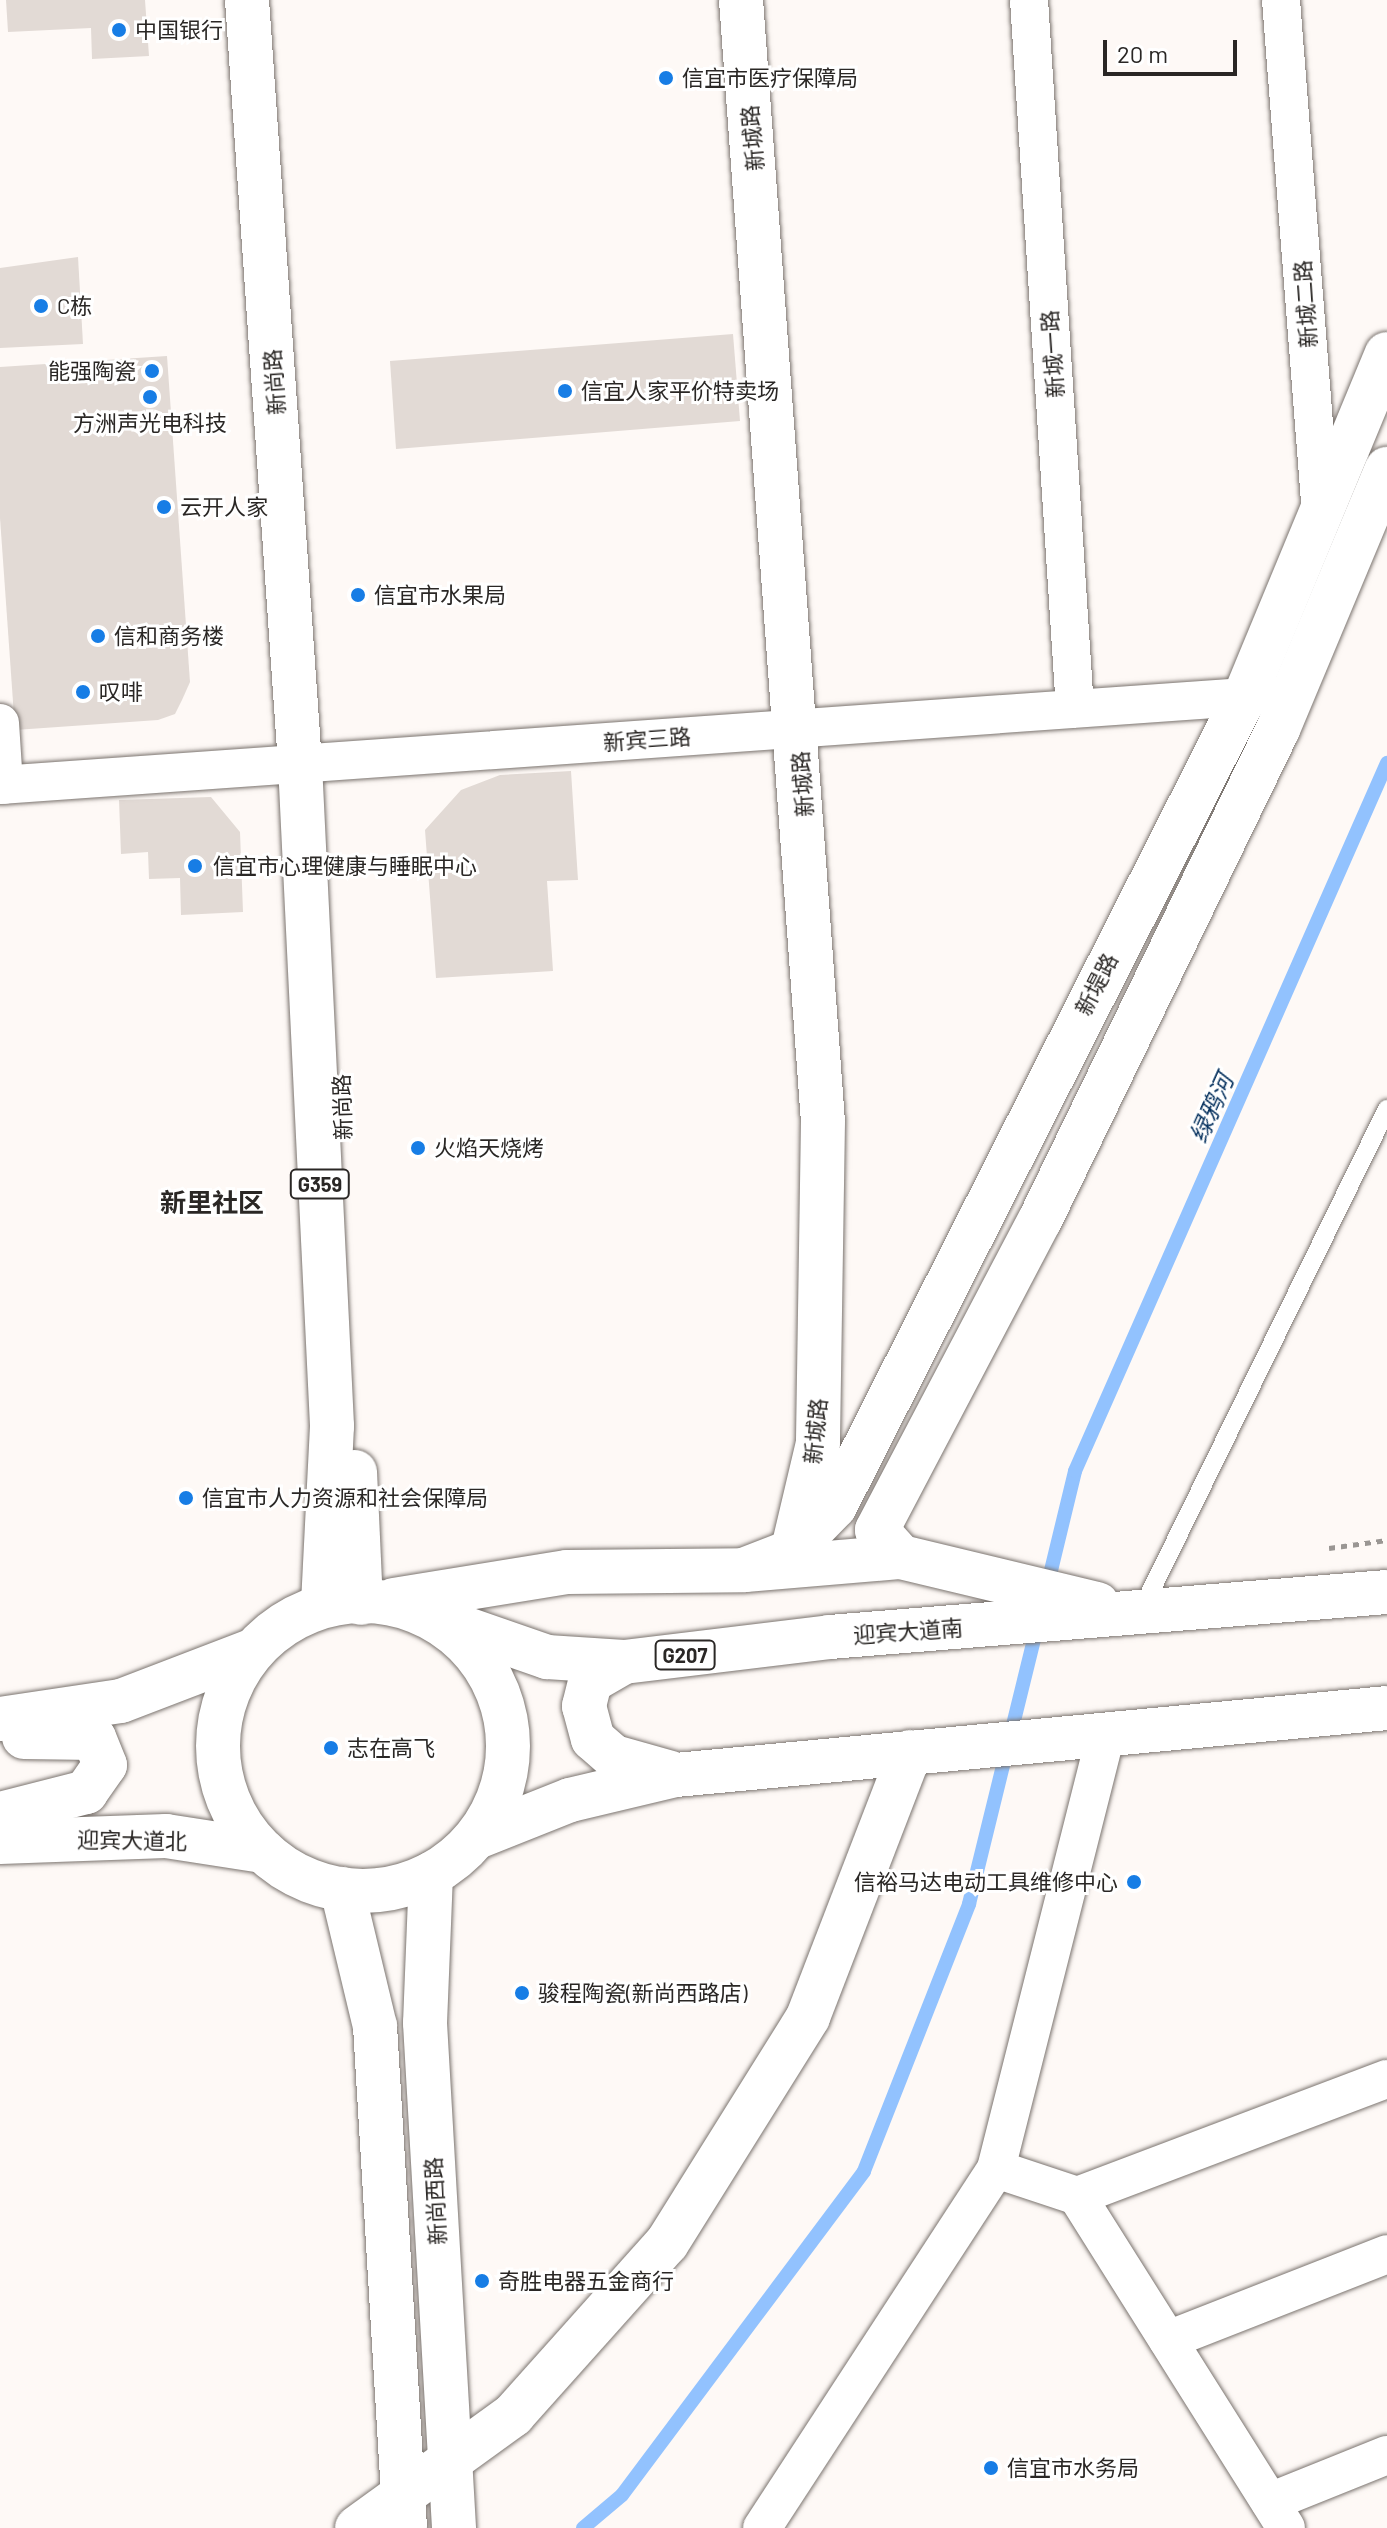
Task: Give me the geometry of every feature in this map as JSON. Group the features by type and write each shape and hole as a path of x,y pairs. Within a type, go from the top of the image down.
{"main road":[{"name":"新尚路","path":"247,0 300,764 332,1426 357,1603"},
{"name":"新城路","path":"741,0 799,728 823,1121 818,1443 790,1559"},
{"name":"新堤路","path":"790,1559 835,1506 1245,696 1387,354"},
{"path":"920,1562 877,1530 1040,1220 1293,693 1387,469"},
{"path":"0,1719 121,1701 251,1651 290,1619 357,1603 567,1572 745,1570 790,1559 920,1562 1126,1615"},
{"name":"迎宾大道南","path":"357,1603 435,1618 547,1657 624,1662 941,1628 1387,1592"},
{"path":"435,1618 474,1651 502,1707 509,1744 501,1793 477,1837"},
{"path":"251,1651 229,1689 218,1732 220,1775 237,1817 263,1851 303,1878 342,1889 395,1888 431,1874 477,1837 570,1800 676,1775 1387,1708"},
{"path":"624,1662 590,1682 584,1706 593,1739 614,1757 676,1775"},
{"path":"0,1736 94,1738 105,1765 86,1792 0,1814"},
{"path":"357,2528 404,2512 450,2460 513,2415 667,2243 808,2017 928,1751"},
{"name":"迎宾大道北","path":"0,1842 166,1836 263,1851"},
{"name":"新尚西路","path":"431,1874 425,2023 454,2523"},
{"path":"342,1889 375,2026 404,2512"}],"street":[{"name":"新城一路","path":"1029,0 1075,709"},
{"name":"新城二路","path":"1281,0 1328,609"},
{"name":"新宾三路","path":"2,785 1293,693"},
{"path":"0,723 2,785"},
{"path":"762,2528 996,2169 1098,1735"},
{"path":"996,2169 1077,2196 1387,2079"},
{"path":"1077,2196 1278,2515 1387,2455"},
{"path":"1168,2340 1387,2254"}],"lane":[{"path":"1126,1615 1387,1109"}],"building":[{"name":"中国银行","path":"6,0 145,0 149,56 92,59 91,28 8,32"},
{"name":"C栋","path":"78,257 83,344 0,348 0,268"},
{"name":"信宜人家平价特卖场","path":"733,334 740,421 396,449 390,361"},
{"path":"167,356 190,682 175,714 158,720 15,730 0,518 0,367"},
{"path":"571,771 578,880 547,881 553,971 436,978 425,830 461,790 500,775"},
{"name":"信宜市心理健康与睡眠中心","path":"211,797 240,832 243,912 181,915 180,878 149,879 148,852 121,854 119,800"}],"waterway":[{"name":"绿鸦河","path":"1047,1587 1075,1471 1387,763"},
{"path":"583,2528 622,2495 864,2171 969,1904 1037,1627"}],"place":[{"name":"中国银行","path":"119,30"},
{"name":"信宜市医疗保障局","path":"666,78"},
{"name":"C栋","path":"41,306"},
{"name":"能强陶瓷","path":"152,371"},
{"name":"信宜人家平价特卖场","path":"565,391"},
{"name":"方洲声光电科技","path":"150,397"},
{"name":"云开人家","path":"164,507"},
{"name":"信宜市水果局","path":"358,595"},
{"name":"信和商务楼","path":"98,636"},
{"name":"叹啡","path":"83,692"},
{"name":"信宜市心理健康与睡眠中心","path":"195,866"},
{"name":"火焰天烧烤","path":"418,1148"},
{"name":"信宜市人力资源和社会保障局","path":"186,1498"},
{"name":"志在高飞","path":"331,1748"},
{"name":"信裕马达电动工具维修中心","path":"1134,1882"},
{"name":"骏程陶瓷(新尚西路店)","path":"522,1993"},
{"name":"奇胜电器五金商行","path":"482,2281"},
{"name":"信宜市水务局","path":"991,2468"}],"district":[{"name":"新里社区","path":"212,1202"}]}
